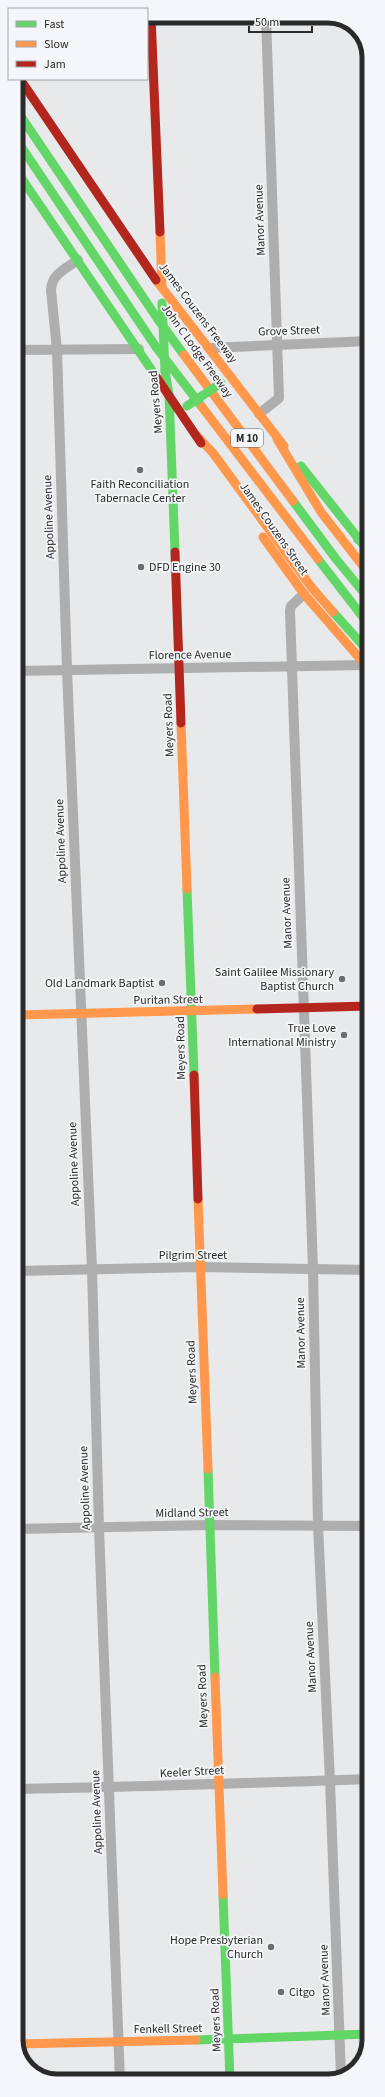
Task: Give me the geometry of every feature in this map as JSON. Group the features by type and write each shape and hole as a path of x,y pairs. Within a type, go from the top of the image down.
{"main road":[{"name":"Meyers Road","path":"151,23 165,371 169,394 230,2074"},
{"name":"James Couzens Freeway","path":"23,83 162,288 210,348 277,439 362,544"},
{"name":"John C Lodge Freeway","path":"23,119 157,318 336,559 362,591"},
{"name":"M 10","path":"23,149 156,347 362,616"},
{"path":"23,180 169,394"},
{"path":"184,409 230,376"},
{"name":"James Couzens Street","path":"169,394 184,409 196,435 248,514 304,594 362,661"},
{"path":"196,435 213,453 312,588 362,644"},
{"path":"277,439 321,512 362,565"},
{"name":"Puritan Street","path":"23,1015 362,1006"},
{"name":"Fenkell Street","path":"23,2044 362,2034"}],"street":[{"name":"Manor Avenue","path":"260,414 279,398 266,23"},
{"name":"Appoline Avenue","path":"78,260 55,276 52,282 58,350 67,670 92,1269 99,1528 120,2074"},
{"name":"Grove Street","path":"210,348 362,341"},
{"path":"23,350 138,349"},
{"path":"358,539 362,536"},
{"name":"Manor Avenue","path":"304,594 291,606 290,611 313,1269 318,1525 330,1780 341,2071"},
{"name":"Florence Avenue","path":"23,671 292,666 362,667"},
{"name":"Pilgrim Street","path":"23,1271 200,1268 362,1270"},
{"name":"Midland Street","path":"23,1529 209,1525 362,1526"},
{"name":"Keeler Street","path":"23,1789 109,1788 362,1779"}],"traffic: fast":[{"path":"23,119 157,318 184,355"},
{"path":"23,149 156,347 202,407"},
{"path":"23,180 157,378"},
{"path":"162,303 165,371"},
{"path":"165,371 169,394 175,552"},
{"path":"187,406 221,383"},
{"path":"301,466 362,543"},
{"path":"293,501 336,559 362,591"},
{"path":"318,559 362,616"},
{"path":"333,612 362,644"},
{"path":"187,889 194,1075"},
{"path":"208,1469 215,1677"},
{"path":"223,1895 230,2074"},
{"path":"196,2040 362,2034"}],"traffic: slow":[{"path":"160,232 162,287"},
{"path":"156,280 284,446"},
{"path":"184,355 293,501"},
{"path":"202,407 318,559"},
{"path":"196,435 213,453 312,588 333,612"},
{"path":"277,439 321,512 362,565"},
{"path":"263,537 304,594 362,661"},
{"path":"181,723 187,889"},
{"path":"23,1015 257,1009"},
{"path":"198,1199 208,1469"},
{"path":"215,1677 223,1895"},
{"path":"23,2044 196,2040"}],"traffic: jam":[{"path":"151,23 160,232"},
{"path":"23,83 156,280"},
{"path":"157,378 201,443"},
{"path":"175,552 181,723"},
{"path":"257,1009 362,1006"},
{"path":"194,1075 198,1199"}],"place":[{"name":"Faith Reconciliation Tabernacle Center","path":"140,470"},
{"name":"DFD Engine 30","path":"141,567"},
{"name":"Saint Galilee Missionary Baptist Church","path":"342,979"},
{"name":"Old Landmark Baptist","path":"162,983"},
{"name":"True Love International Ministry","path":"344,1035"},
{"name":"Hope Presbyterian Church","path":"271,1947"},
{"name":"Citgo","path":"281,1992"}]}
